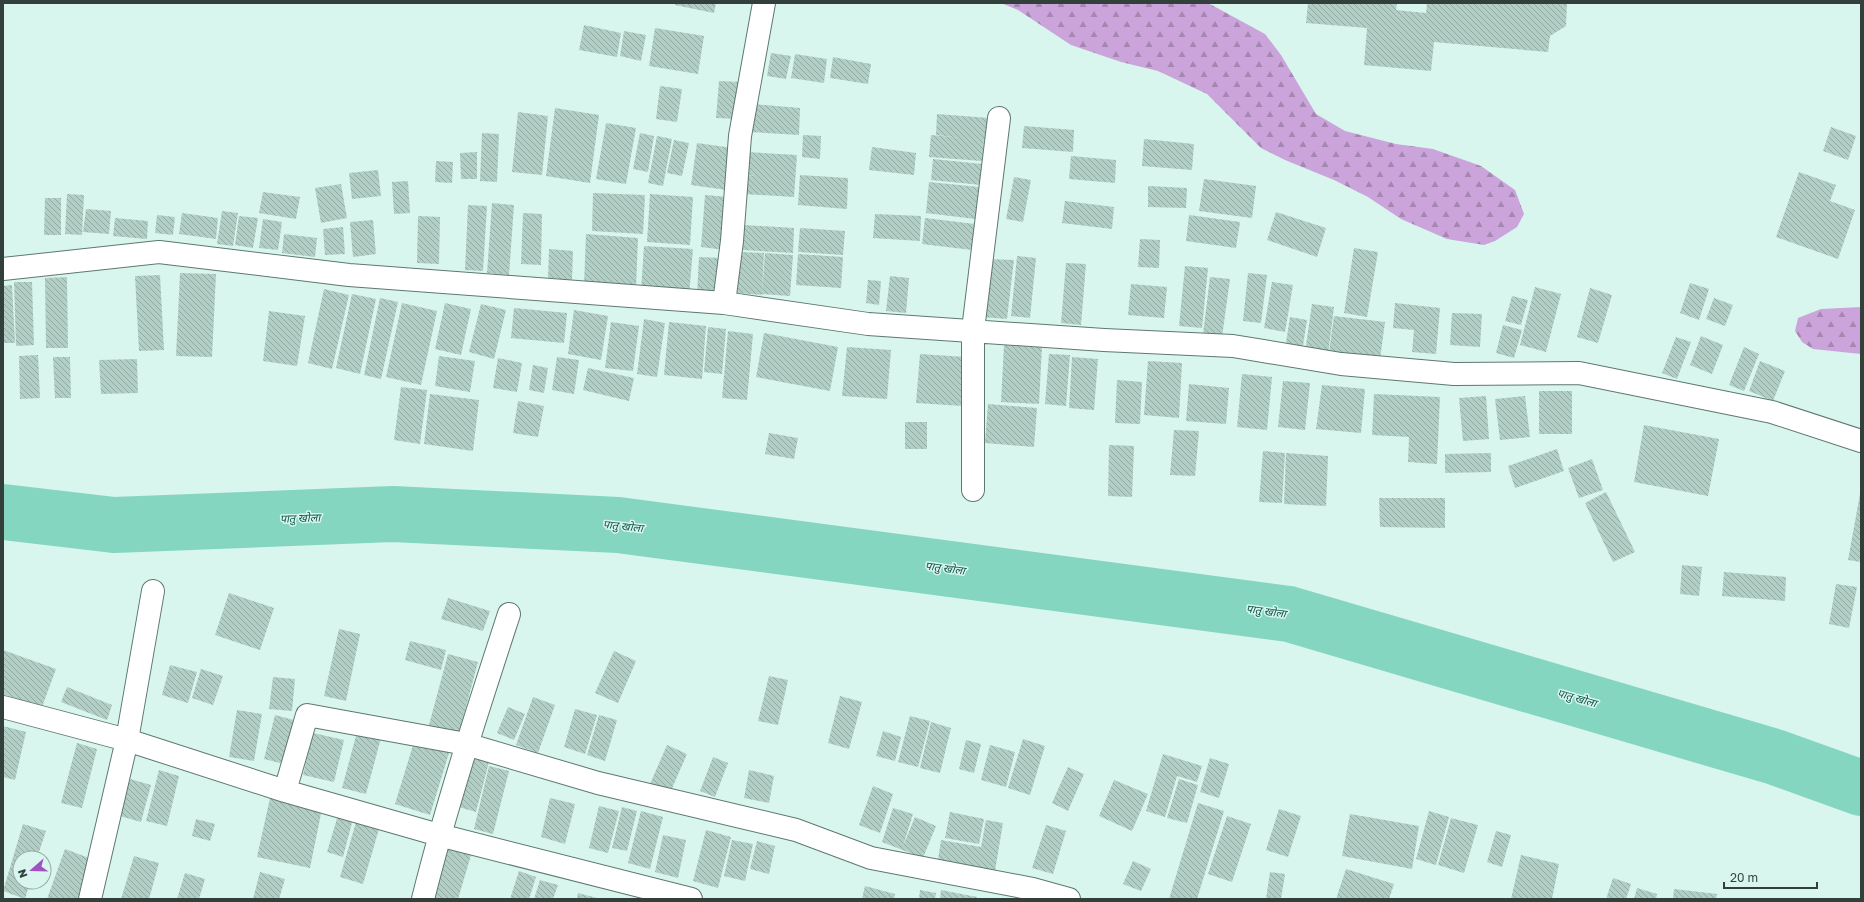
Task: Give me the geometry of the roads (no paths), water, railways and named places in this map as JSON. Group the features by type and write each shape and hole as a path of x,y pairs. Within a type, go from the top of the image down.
{"street":[{"path":"724,303 732,241 740,136 764,3"},
{"path":"973,490 973,330 999,118"},
{"path":"3,269 158,252 349,275 724,303 868,324 1104,340 1233,346 1341,364 1454,374 1579,373 1772,412 1861,441"},
{"path":"90,899 127,740 153,591"},
{"path":"423,899 439,835 466,744 509,614"},
{"path":"3,707 127,740 285,791 439,835 690,899"},
{"path":"285,791 307,715 466,744 598,783 796,830 871,858 1032,889 1069,899"}],"waterway":[{"name":"पातु खोला","path":"3,512 114,525 393,514 618,525 1289,614 1775,757 1861,788"}]}
